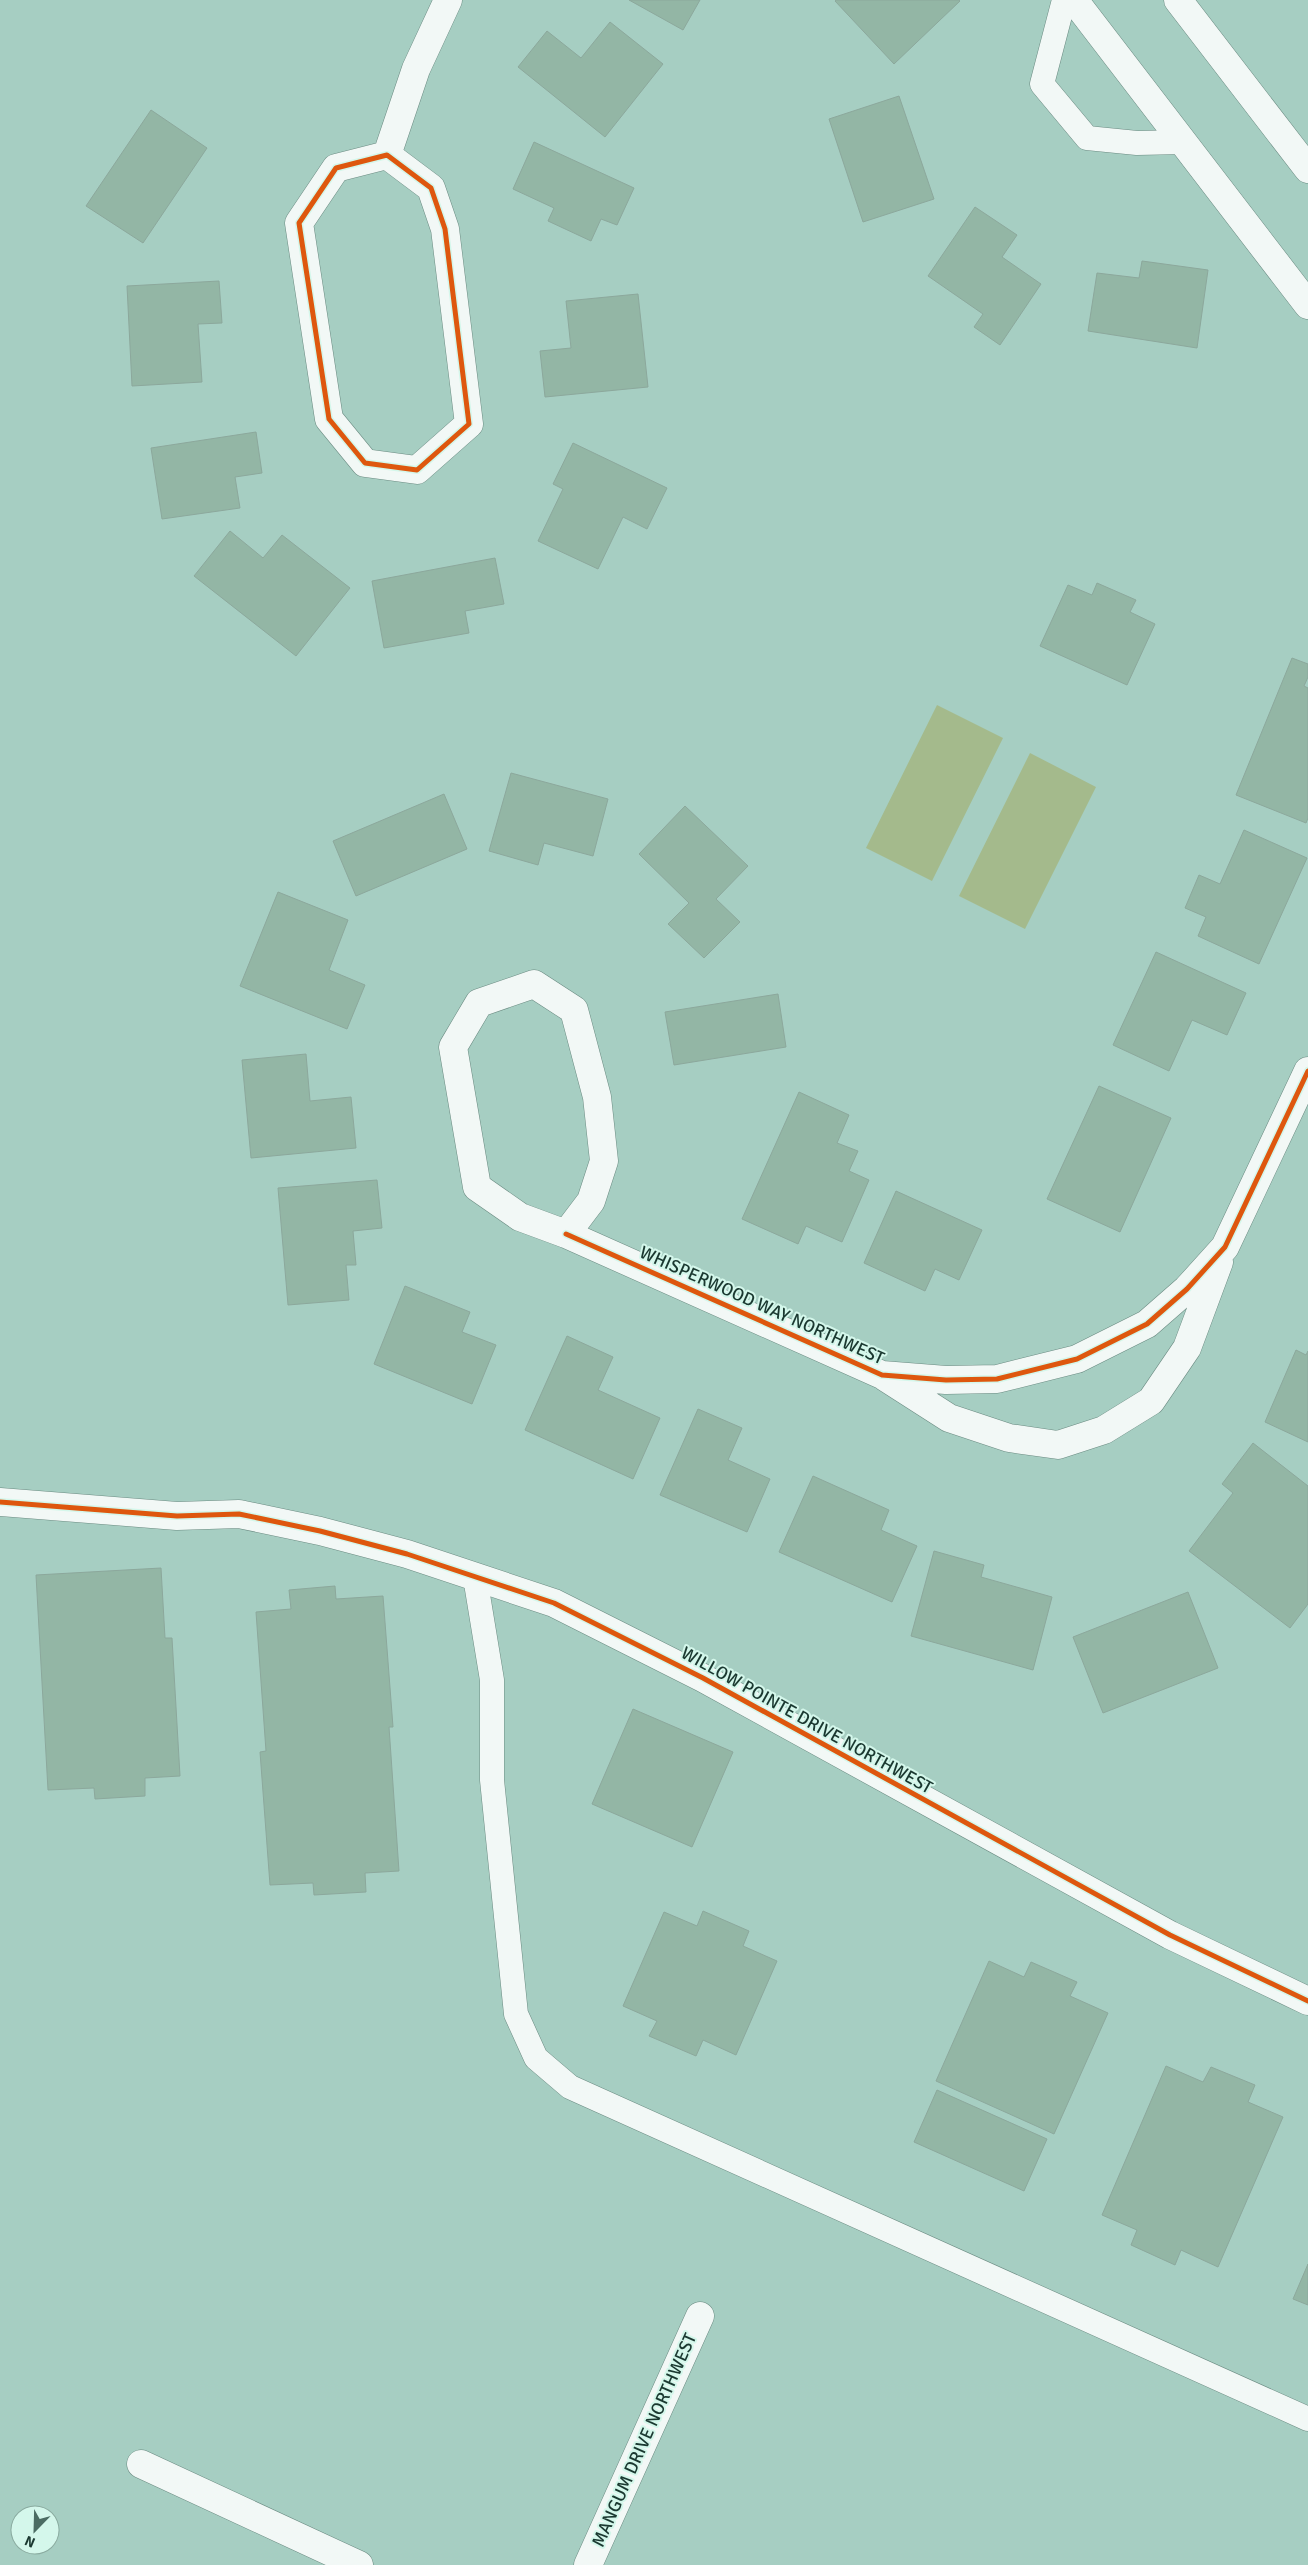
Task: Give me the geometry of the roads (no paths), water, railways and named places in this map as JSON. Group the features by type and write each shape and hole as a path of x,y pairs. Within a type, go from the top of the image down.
{"street":[{"path":"387,156 416,69 448,0"},
{"path":"1074,0 1308,305"},
{"path":"1178,0 1308,169"},
{"path":"387,156 431,188 445,229 469,424 417,470 365,463 329,419 299,223 336,168 387,156"},
{"name":"WHISPERWOOD WAY NORTHWEST","path":"566,1234 591,1201 604,1161 597,1097 574,1010 534,984 479,1003 453,1047 477,1187 520,1217 566,1234 882,1375 946,1380 997,1379 1077,1359 1147,1324 1187,1289 1225,1247 1308,1071"},
{"path":"882,1375 949,1418 1009,1438 1058,1445 1104,1430 1150,1402 1186,1348 1225,1247"},
{"name":"WILLOW POINTE DRIVE NORTHWEST","path":"0,1502 177,1516 239,1514 340,1536 407,1554 554,1603 703,1678 1170,1934 1308,2001"},
{"name":"MANGUM DRIVE NORTHWEST","path":"588,2565 700,2316"},
{"path":"141,2464 359,2565"}],"lane":[{"path":"1064,0 1042,84 1088,138 1137,143 1184,142"},
{"path":"475,1577 492,1680 492,1780 516,2014 536,2058 570,2087 1308,2419"}]}
